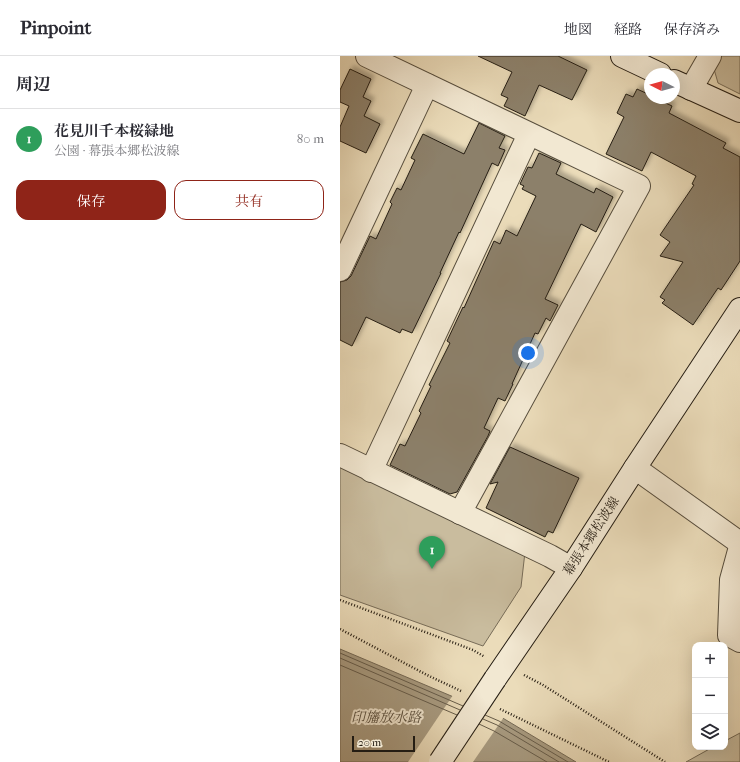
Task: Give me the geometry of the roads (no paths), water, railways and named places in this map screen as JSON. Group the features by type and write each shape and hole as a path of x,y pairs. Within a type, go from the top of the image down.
{"street":[{"path":"367,56 639,186 460,513"},
{"path":"622,56 647,68"},
{"path":"710,56 683,85 740,111"},
{"path":"340,270 428,85"},
{"path":"371,470 529,134"},
{"name":"幕張本郷松波線","path":"440,762 493,670 570,568 740,309"},
{"path":"340,455 550,556 570,568"},
{"path":"635,468 740,545 731,580 729,635 740,641"}],"water":[{"name":"印旛放水路","path":"340,649 501,717 576,762 340,762"}],"place":[{"name":"花見川千本桜緑地","path":"432,569"}]}
